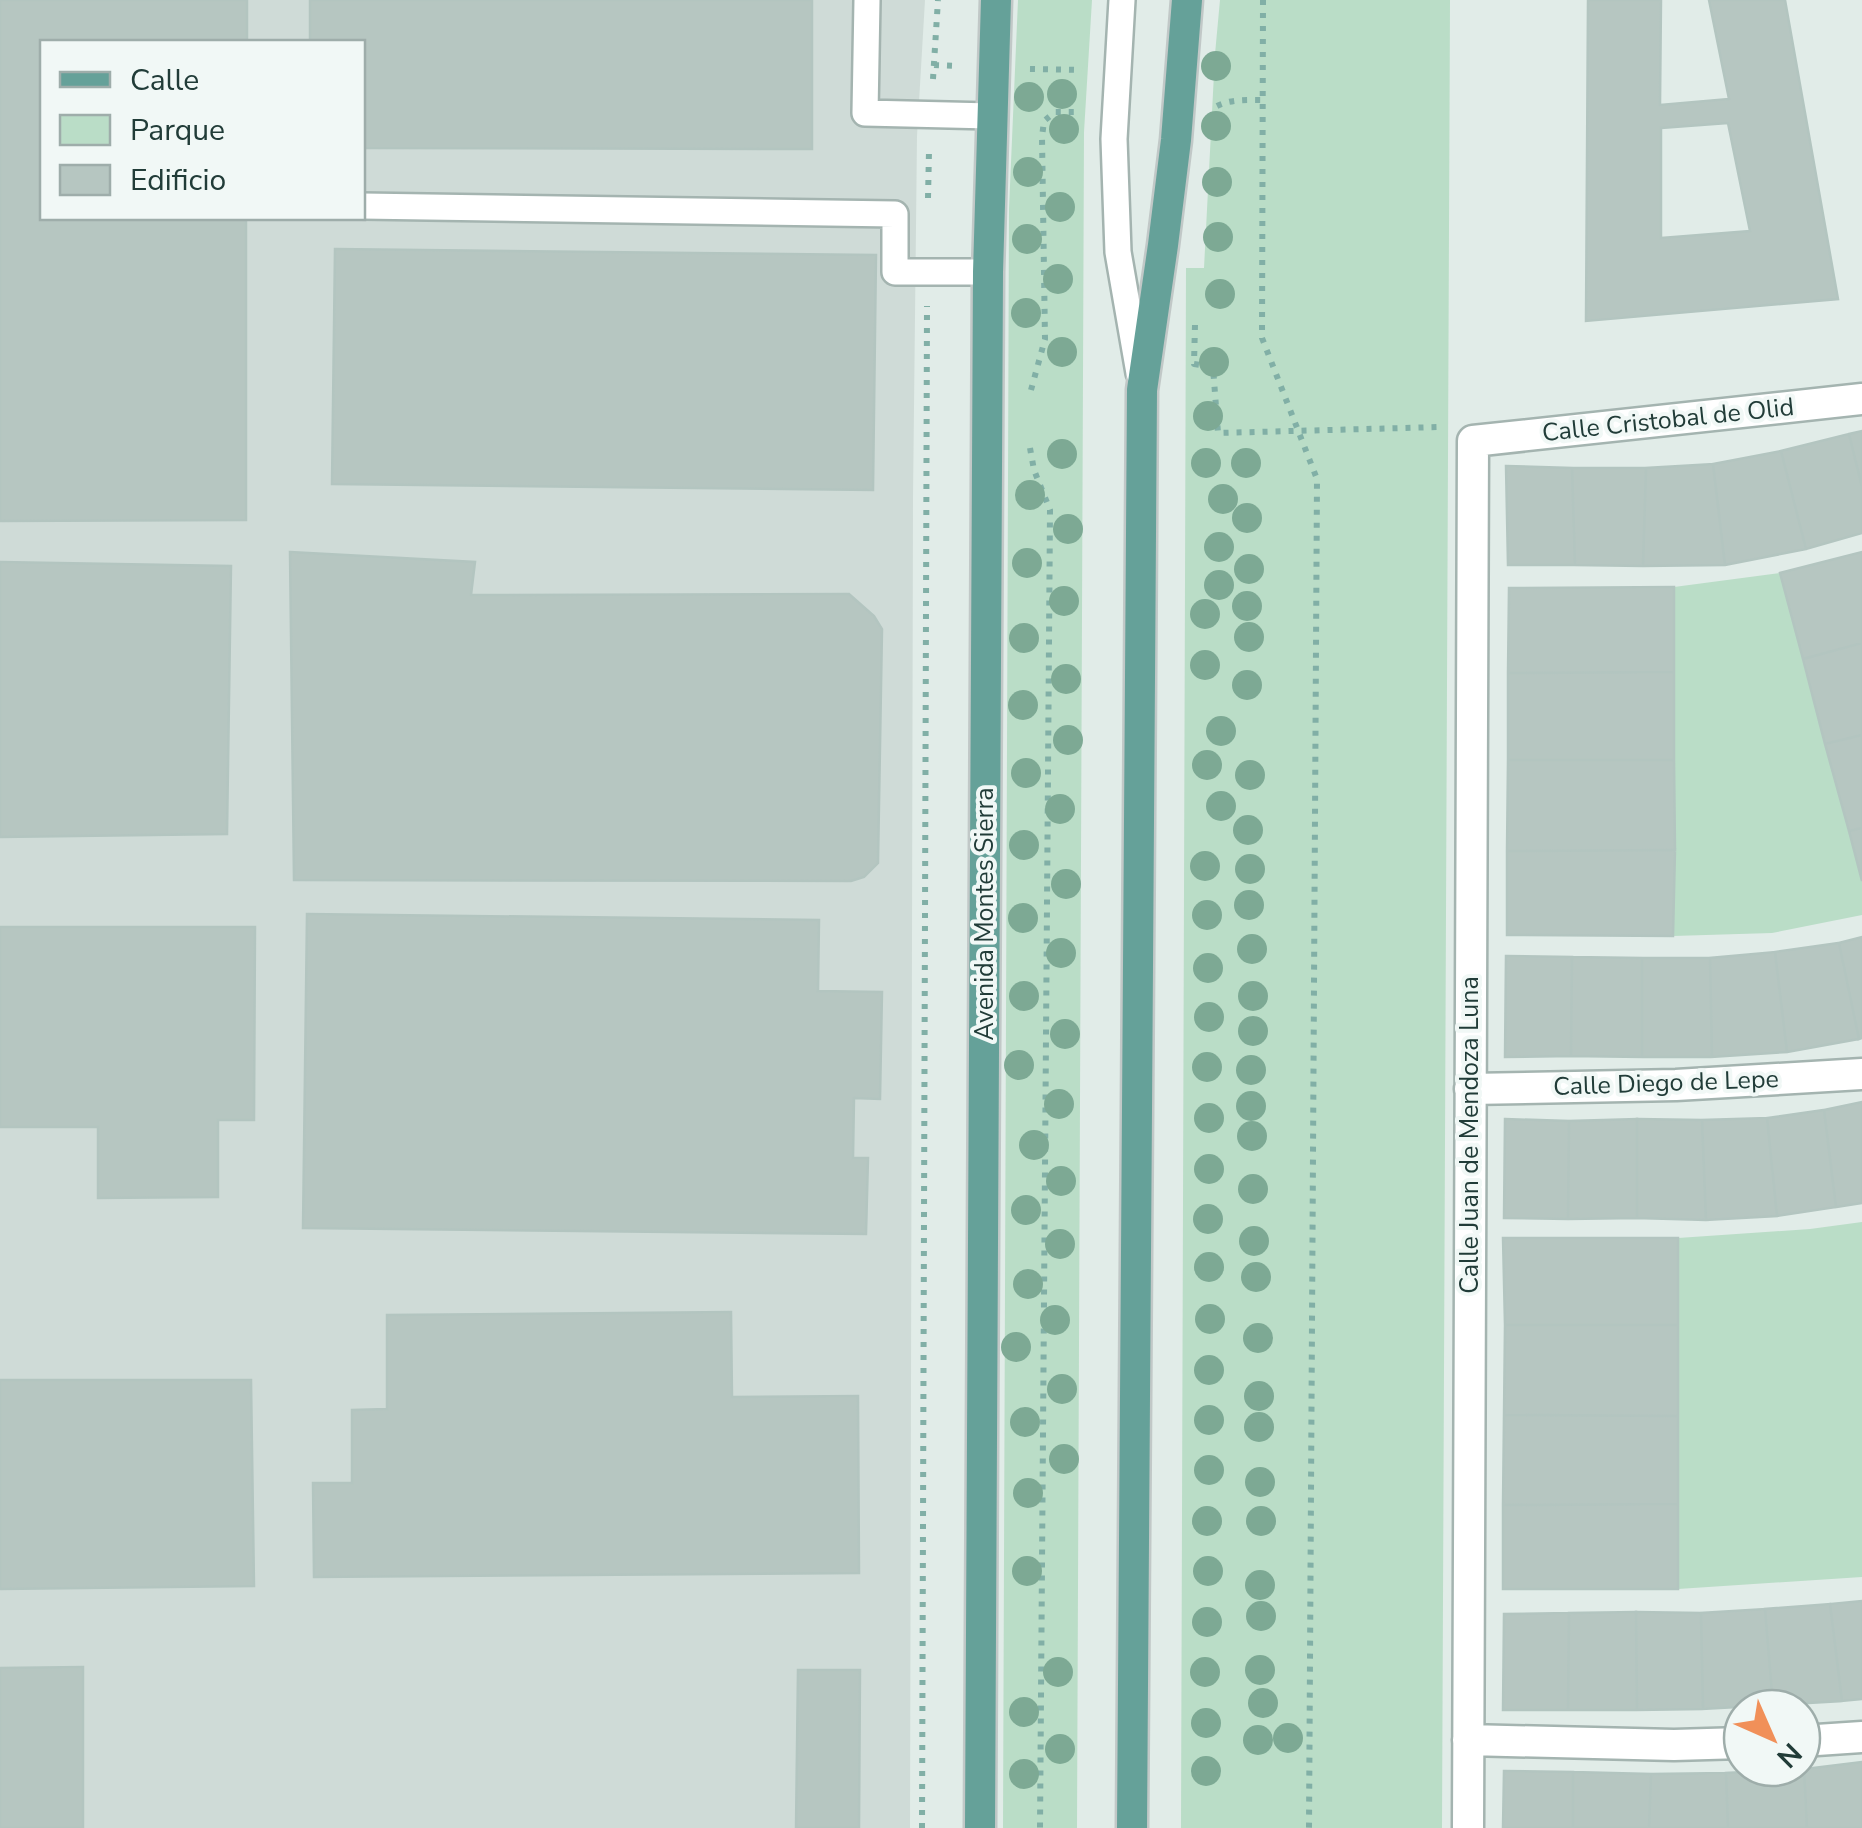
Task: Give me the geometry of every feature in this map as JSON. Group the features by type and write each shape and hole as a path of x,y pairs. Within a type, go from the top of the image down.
{"main road":[{"name":"Avenida Montes Sierra","path":"980,1828 988,272 996,0"},
{"path":"1132,1828 1142,390 1164,245 1187,0"}],"street":[{"name":"Calle Cristobal de Olid","path":"1474,442 1862,398"},
{"name":"Calle Juan de Mendoza Luna","path":"1468,1828 1474,442"},
{"name":"Calle Diego de Lepe","path":"1470,1090 1676,1086 1862,1074"},
{"path":"1822,1739 1862,1737"},
{"path":"1468,1740 1722,1744"}],"lane":[{"path":"867,0 865,113 991,116"},
{"path":"1122,0 1115,114 1118,252 1142,390"},
{"path":"365,206 895,214 895,272 988,272"}],"path":[{"path":"928,206 938,0"},
{"path":"1263,0 1262,338 1317,480 1309,1828"},
{"path":"934,65 1116,72"},
{"path":"1178,116 1200,114 1224,102 1263,100"},
{"path":"1030,402 1046,339 1044,121 1055,112 1115,114"},
{"path":"922,1828 928,272"},
{"path":"1195,310 1194,364 1213,367 1218,433 1438,426 1474,442"},
{"path":"1030,434 1034,470 1050,510 1040,1828"}],"shaded area":[{"path":"0,0 925,0 917,136 913,498 910,1828 0,1828"}],"green space":[{"path":"1018,0 1092,0 1084,132 1077,1828 1003,1828 1009,209"},
{"path":"1220,0 1450,0 1442,1828 1181,1828 1186,268 1204,268"},
{"path":"1780,573 1862,881 1862,915 1772,933 1673,936 1674,587"},
{"path":"1862,1222 1862,1577 1678,1589 1678,1238"}],"building":[{"path":"0,0 247,0 247,40 40,40 40,220 246,220 246,520 0,521"},
{"path":"310,0 812,0 812,149 365,148 365,40 310,40"},
{"path":"1588,0 1661,0 1660,105 1729,99 1709,0 1785,0 1838,299 1586,321","holes":["1728,123 1750,231 1661,238 1661,128"]},
{"path":"335,249 876,255 873,490 332,484"},
{"path":"1862,431 1862,487 1849,434"},
{"path":"1849,434 1862,487 1862,533 1806,549 1781,451"},
{"path":"1781,451 1806,549 1725,565 1713,464"},
{"path":"1713,464 1725,565 1643,566 1646,468"},
{"path":"1506,466 1572,468 1575,565 1508,565"},
{"path":"1572,468 1646,468 1643,566 1575,565"},
{"path":"290,552 475,562 471,595 849,594 874,616 882,629 878,863 864,877 851,881 294,880"},
{"path":"1862,552 1862,643 1803,659 1780,573"},
{"path":"0,562 231,566 227,834 0,837"},
{"path":"1674,587 1674,672 1508,673 1509,588"},
{"path":"1862,643 1862,735 1825,744 1803,659"},
{"path":"1674,672 1674,760 1508,760 1508,673"},
{"path":"1862,735 1862,828 1849,831 1825,744"},
{"path":"1508,760 1674,760 1675,850 1507,851"},
{"path":"1862,828 1862,881 1849,831"},
{"path":"1675,850 1673,936 1507,935 1507,851"},
{"path":"307,914 819,920 818,991 882,992 880,1099 854,1098 853,1158 868,1158 866,1234 303,1228"},
{"path":"0,927 255,927 254,1120 218,1120 218,1197 98,1198 98,1127 0,1127"},
{"path":"1862,937 1862,1038 1859,1039 1839,943"},
{"path":"1839,943 1859,1039 1787,1052 1775,952"},
{"path":"1775,952 1787,1052 1712,1057 1710,958"},
{"path":"1506,956 1572,957 1571,1056 1505,1057"},
{"path":"1572,957 1642,958 1642,1057 1571,1056"},
{"path":"1642,958 1710,958 1712,1057 1642,1057"},
{"path":"1862,1102 1862,1203 1836,1207 1824,1110"},
{"path":"1824,1110 1836,1207 1777,1216 1767,1118"},
{"path":"1767,1118 1777,1216 1706,1220 1702,1120"},
{"path":"1505,1119 1569,1121 1568,1219 1504,1218"},
{"path":"1637,1119 1637,1218 1568,1219 1569,1121"},
{"path":"1637,1119 1702,1120 1706,1220 1637,1218"},
{"path":"1503,1238 1678,1238 1678,1325 1505,1325"},
{"path":"731,1312 732,1397 858,1396 859,1573 314,1577 313,1483 352,1483 352,1410 387,1409 387,1315"},
{"path":"1505,1325 1678,1325 1678,1416 1504,1415"},
{"path":"0,1380 251,1380 254,1586 0,1589"},
{"path":"1504,1415 1678,1416 1678,1504 1503,1505"},
{"path":"1678,1504 1678,1589 1503,1589 1503,1505"},
{"path":"1862,1601 1862,1699 1842,1701 1830,1604"},
{"path":"1830,1604 1842,1701 1822,1702 1822,1688 1772,1688 1765,1609"},
{"path":"1765,1609 1772,1688 1722,1688 1722,1708 1703,1709 1701,1613"},
{"path":"1636,1612 1701,1613 1703,1709 1637,1710"},
{"path":"1636,1612 1637,1710 1568,1710 1569,1613"},
{"path":"1569,1613 1568,1710 1503,1710 1504,1614"},
{"path":"83,1667 83,1828 0,1828 0,1668"},
{"path":"798,1670 860,1670 859,1828 796,1828"},
{"path":"1862,1762 1862,1828 1807,1828 1805,1788 1822,1788 1822,1767"},
{"path":"1504,1771 1573,1772 1573,1828 1503,1828"},
{"path":"1573,1772 1651,1774 1649,1828 1573,1828"},
{"path":"1722,1773 1728,1828 1649,1828 1651,1774"},
{"path":"1727,1788 1805,1788 1807,1828 1728,1828"}]}
